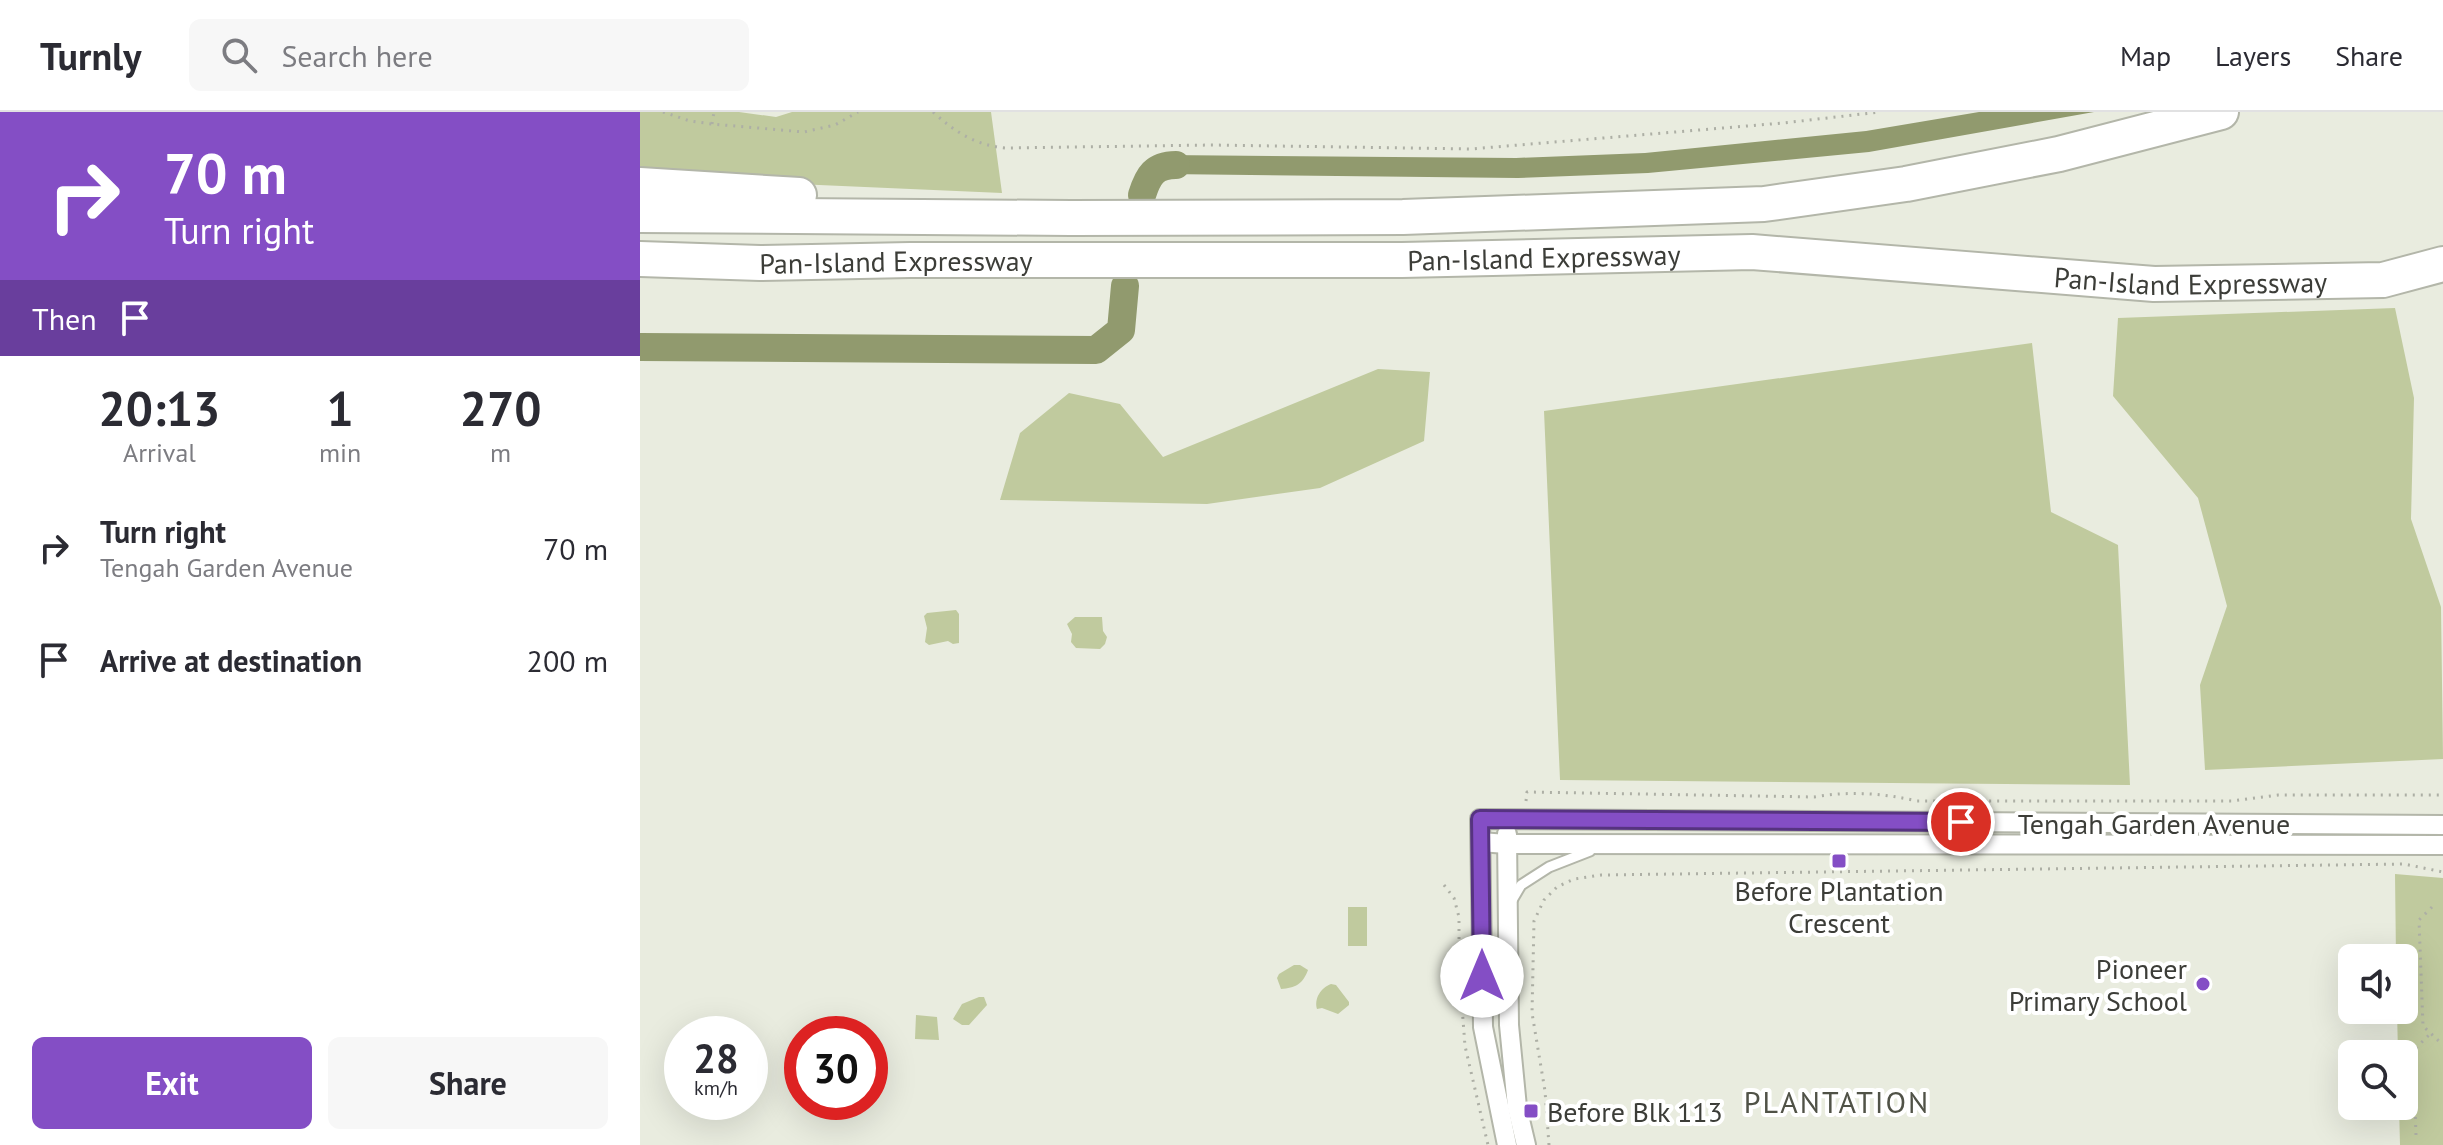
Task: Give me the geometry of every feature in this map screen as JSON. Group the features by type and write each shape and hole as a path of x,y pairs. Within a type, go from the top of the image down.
{"highway":[{"name":"Pan-Island Expressway","path":"640,215 1403,217 1764,204 1906,184 2029,160 2221,112"},
{"path":"640,185 783,193 1071,218"},
{"name":"Pan-Island Expressway","path":"640,259 760,263 1402,260 1752,252 2154,284 2383,280 2443,264"},
{"path":"640,282 733,274 760,263"}],"street":[{"name":"Tengah Garden Avenue","path":"2435,825 1480,819 1481,842 1506,844 2435,845"},
{"path":"1508,819 1509,1025 1517,1107 1526,1145"},
{"path":"2435,825 2435,845"},
{"path":"1481,842 1483,1027 1507,1145"}],"lane":[{"path":"1507,908 1521,885 1549,867 1581,853 1621,844"}],"path":[{"path":"663,112 690,121 804,132 835,125 858,112"},
{"path":"712,124 714,112"},
{"path":"933,112 954,131 972,141 1005,148 1212,145 1471,149 1880,112"},
{"path":"1527,792 1814,797 1838,793 1888,794 1917,801 2232,801 2278,795 2443,795"},
{"path":"1549,1145 1545,1091 1532,1013 1534,921 1544,900 1557,887 1574,879 2404,864 2443,872"},
{"path":"2432,907 2419,920 2423,1026 2443,1045"},
{"path":"2416,1135 2413,1051 2430,1033"}],"shaded area":[{"path":"640,112 739,112 776,117 792,112 991,112 1002,193 640,177"},
{"path":"1979,112 2094,112 1869,152 1648,173 1518,178 1166,174 1159,181 1135,182 1147,165 1165,155 1516,158 1645,153 1866,131"},
{"path":"2395,308 2414,398 2411,519 2441,607 2443,759 2205,770 2200,685 2227,606 2198,498 2113,396 2118,318"},
{"path":"2032,343 2051,512 2118,545 2130,785 1560,780 1544,411"},
{"path":"1378,369 1430,372 1424,441 1320,488 1207,504 1000,500 1020,433 1069,393 1120,404 1163,457"},
{"path":"956,610 959,614 959,643 948,641 929,645 925,642 927,628 924,616"},
{"path":"1075,617 1102,617 1103,631 1107,637 1100,649 1076,648 1071,642 1072,634 1067,624"},
{"path":"2395,874 2443,878 2443,1145 2400,1145 2399,1120 2418,1120 2418,1040 2398,1040 2397,1024 2418,1024 2418,944 2396,944"},
{"path":"1348,907 1367,907 1367,946 1348,946"},
{"path":"1294,965 1308,970 1304,979 1290,988 1281,989 1277,978 1279,974"},
{"path":"1331,984 1336,985 1349,1002 1338,1014 1317,1009 1319,994"},
{"path":"984,997 987,1005 969,1025 962,1025 953,1019 962,1004"},
{"path":"916,1015 937,1017 939,1040 915,1039"}],"waterway":[{"path":"1142,195 1157,169 1176,165"},
{"path":"640,347 1096,350 1121,330 1125,286"}],"place":[{"name":"Before Plantation Crescent","path":"1839,861"},
{"name":"Pioneer Primary School","path":"2203,984"},
{"name":"Before Blk 113","path":"1531,1111"}],"district":[{"name":"PLANTATION","path":"1837,1101"}],"route":[{"path":"1482,976 1480,819 1961,822"}]}
